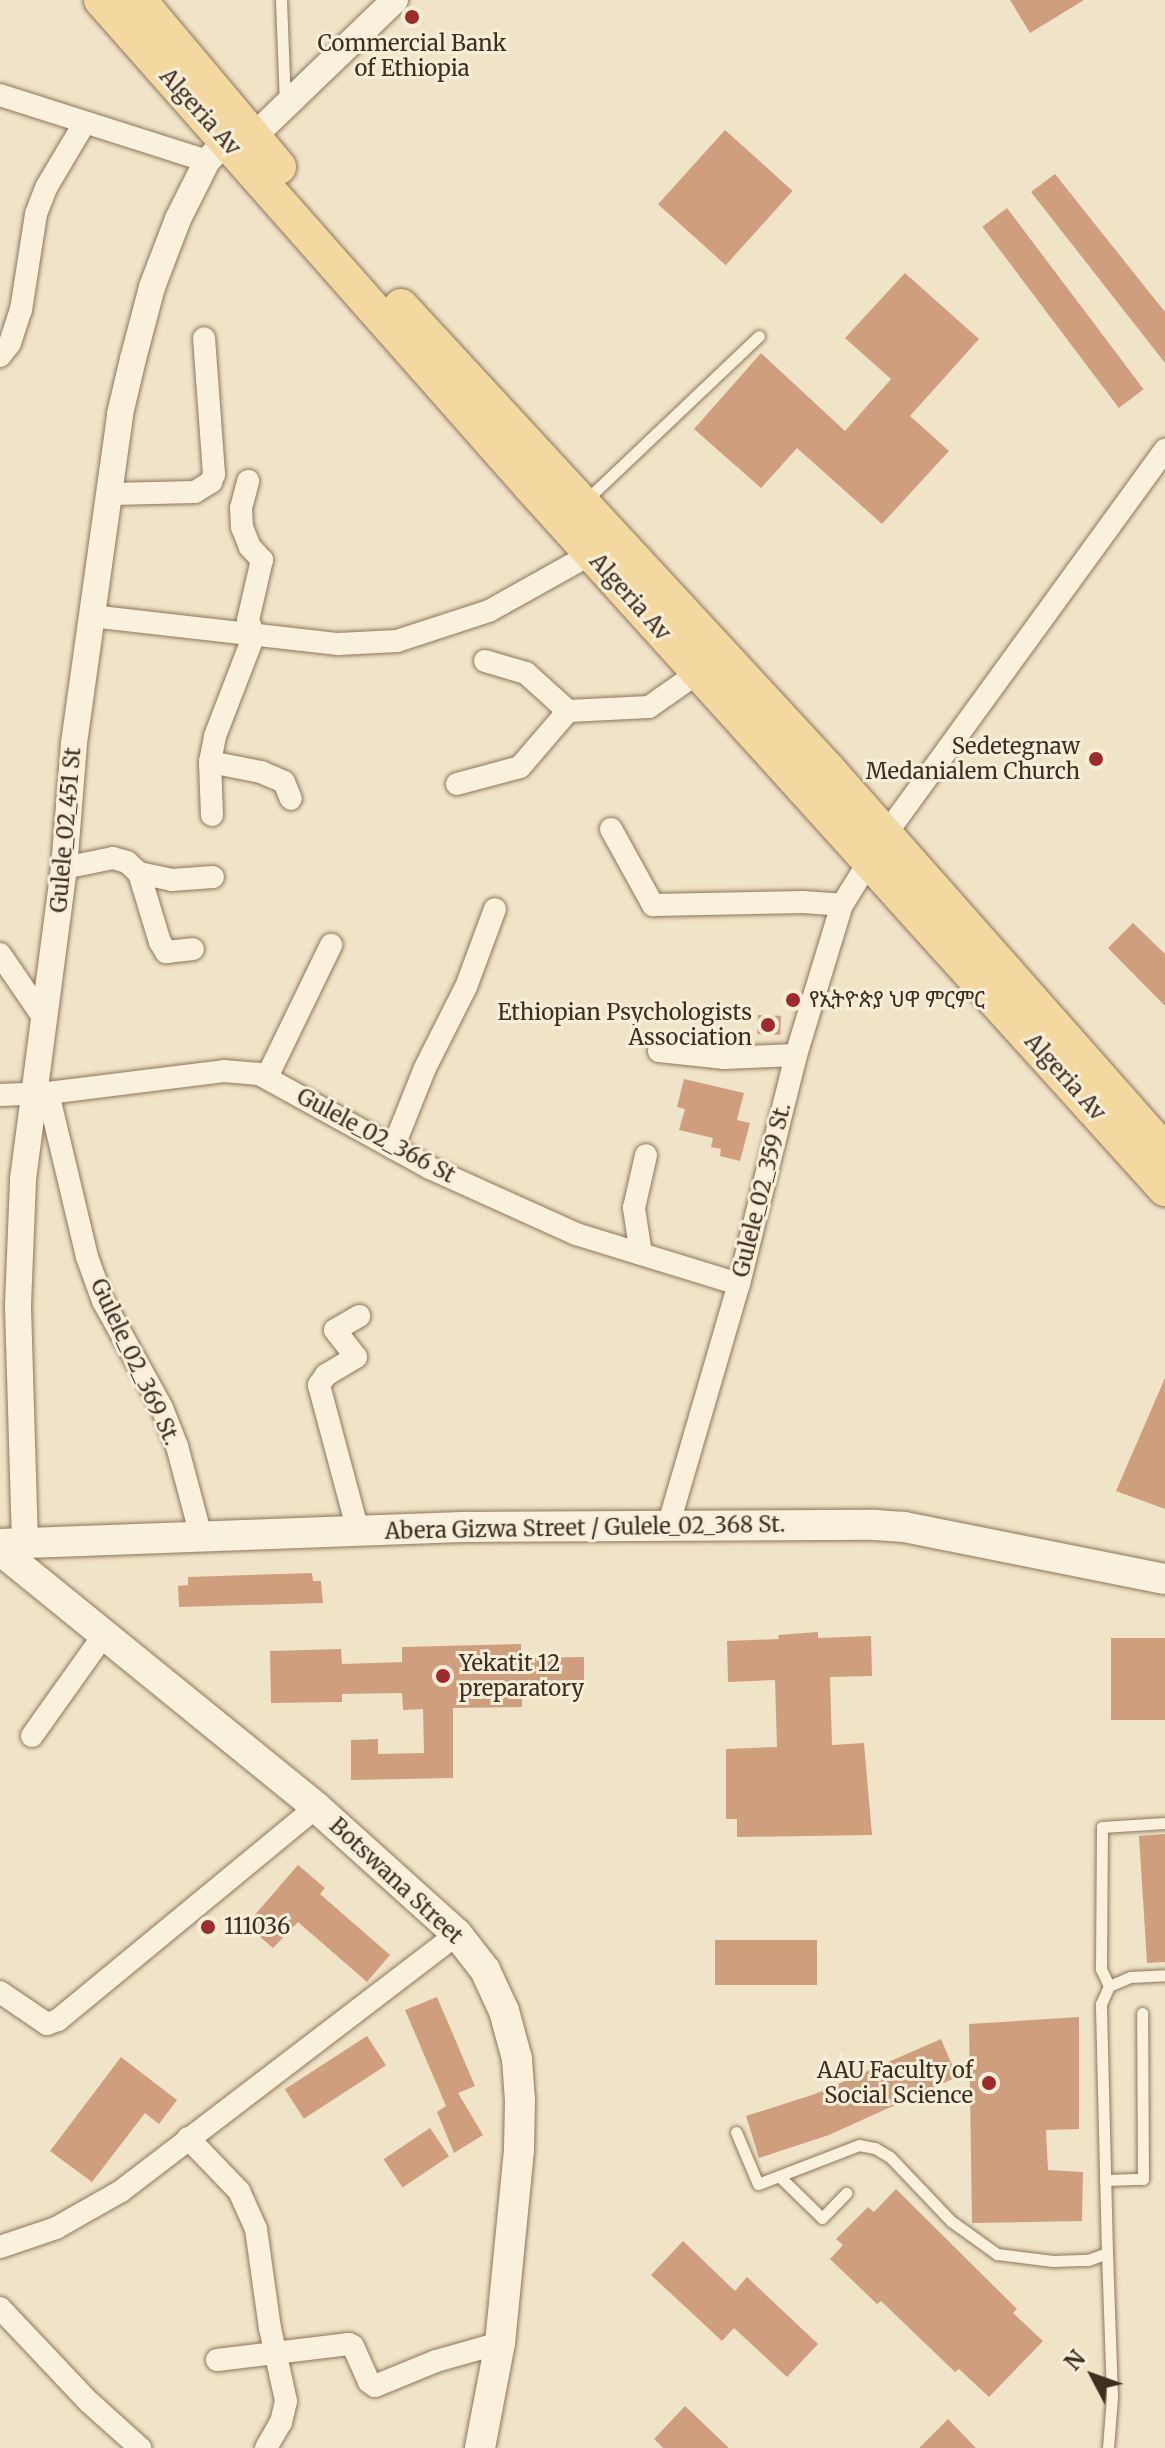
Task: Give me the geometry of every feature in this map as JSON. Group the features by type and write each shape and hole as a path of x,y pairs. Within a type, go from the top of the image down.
{"main road":[{"name":"Algeria Av","path":"101,0 591,554 1165,1189"},
{"name":"Algeria Av","path":"139,0 229,146 402,306 886,834 1025,996 1165,1151"},
{"name":"Abera Gizwa Street / Gulele_02_368 St.","path":"8,1546 201,1536 669,1523 904,1527 1165,1579"},
{"name":"Botswana Street","path":"8,1546 316,1807 457,1934 485,1970 504,2011 517,2059 519,2150 500,2343 480,2448"}],"street":[{"path":"0,95 84,124 158,143 229,146 286,108 395,0"},
{"path":"0,356 10,343 21,310 36,214 47,186 84,124"},
{"name":"Gulele_02_451 St","path":"8,1546 23,1179 42,1093 45,1020 64,868 74,743 120,414 152,287 178,219 229,146"},
{"path":"111,494 195,492 211,482 214,474 204,338"},
{"name":"Gulele_02_359 St.","path":"669,1523 739,1284 796,1055 842,905 866,861 1165,450"},
{"path":"212,815 210,762 215,736 254,635 248,620 262,560 250,547 242,527 241,508 248,481"},
{"path":"91,616 338,644 417,637 515,598 591,554"},
{"path":"485,661 526,673 568,711 649,707 699,672"},
{"path":"457,784 520,767 568,711"},
{"path":"210,762 261,772 284,782 291,799"},
{"path":"611,829 653,905 803,902 842,905"},
{"path":"64,868 113,858 127,862 139,873 171,880 213,877"},
{"path":"139,873 160,942 166,952 193,949"},
{"path":"393,1148 425,1068 466,987 495,909"},
{"path":"267,1077 331,945"},
{"path":"0,954 45,1020"},
{"path":"659,1051 723,1058 796,1055"},
{"name":"Gulele_02_366 St","path":"0,1095 42,1093 224,1071 267,1077 393,1148 576,1234 739,1284"},
{"name":"Gulele_02_369 St.","path":"42,1093 92,1272 103,1301 162,1408 177,1446 201,1536"},
{"path":"641,1254 634,1208 646,1155"},
{"path":"358,1531 319,1385 326,1375 356,1357 335,1330 359,1316"},
{"path":"32,1736 106,1632"},
{"path":"0,1992 47,2024 58,2020 316,1807"},
{"path":"0,2247 56,2228 121,2191 457,1934"},
{"path":"188,2138 239,2191 256,2229 270,2328 286,2401 281,2422 266,2448"},
{"path":"0,2308 89,2402 140,2448"},
{"path":"217,2360 349,2344 353,2346 369,2382 375,2386 436,2361 500,2343"}],"lane":[{"path":"281,0 286,108"},
{"path":"584,503 759,336"},
{"path":"1109,1986 1101,1969 1102,1827 1165,1823"},
{"path":"1108,2448 1112,2397 1101,2004 1109,1986 1130,1977 1165,1975"},
{"path":"1105,2180 1143,2179 1142,2013"},
{"path":"736,2132 758,2184 859,2145 875,2148 890,2157 951,2221 997,2254 1053,2261 1088,2260 1107,2253"},
{"path":"779,2176 822,2218 846,2193"}],"building":[{"path":"1010,0 1084,0 1030,33"},
{"path":"725,130 793,191 726,265 658,204"},
{"path":"1055,174 1165,312 1165,363 1031,192"},
{"path":"1007,208 1144,389 1119,408 982,227"},
{"path":"905,273 979,339 910,416 949,451 882,524 797,448 761,488 694,429 761,353 845,431 891,379 845,338"},
{"path":"1133,923 1165,954 1165,1006 1108,948"},
{"name":"Ethiopian Psychologists Association","path":"758,1015 781,1016 780,1035 757,1034"},
{"path":"684,1079 744,1093 737,1120 750,1123 740,1161 720,1156 721,1149 711,1147 713,1138 679,1130 685,1109 677,1107"},
{"path":"1165,1378 1165,1509 1116,1491"},
{"path":"312,1573 313,1581 321,1581 323,1603 179,1607 178,1586 188,1585 188,1577"},
{"path":"818,1632 818,1638 871,1636 872,1676 830,1677 832,1745 864,1743 872,1835 737,1837 737,1819 726,1819 726,1749 777,1747 775,1680 728,1682 727,1641 779,1639 778,1635"},
{"path":"1111,1638 1165,1638 1165,1720 1111,1720"},
{"path":"521,1644 521,1658 584,1657 584,1685 522,1686 522,1707 453,1708 453,1778 351,1780 351,1740 378,1739 378,1754 424,1753 423,1709 403,1710 402,1693 342,1694 342,1702 271,1703 270,1651 341,1649 342,1664 402,1662 402,1647"},
{"path":"1165,1834 1165,1962 1147,1963 1139,1836"},
{"path":"298,1865 325,1888 320,1894 390,1955 367,1982 298,1922 273,1948 246,1925"},
{"path":"715,1940 817,1940 817,1985 715,1985"},
{"path":"437,1997 475,2086 458,2093 483,2135 454,2153 437,2112 446,2106 405,2010"},
{"path":"1079,2017 1079,2129 1046,2130 1048,2170 1083,2172 1082,2221 972,2223 969,2024"},
{"path":"367,2036 386,2065 304,2119 285,2089"},
{"path":"941,2039 957,2077 829,2135 759,2158 746,2116 815,2094"},
{"path":"121,2057 177,2100 159,2124 145,2113 92,2182 50,2151"},
{"path":"430,2128 449,2156 403,2188 384,2159"},
{"path":"896,2189 1017,2309 1013,2313 1043,2341 989,2397 959,2369 955,2372 881,2301 877,2304 830,2259 843,2245 836,2239 868,2207 874,2212"},
{"path":"683,2241 735,2291 747,2277 818,2344 787,2377 734,2328 722,2341 651,2275"},
{"path":"685,2406 729,2448 663,2448 654,2439"},
{"path":"948,2419 976,2448 919,2448"}],"place":[{"name":"Commercial Bank of Ethiopia","path":"412,17"},
{"name":"Sedetegnaw Medanialem Church","path":"1096,759"},
{"name":"የኢትዮጵያ ህዋ ምርምር","path":"793,1000"},
{"name":"Ethiopian Psychologists Association","path":"768,1025"},
{"name":"Yekatit 12 preparatory","path":"443,1676"},
{"name":"111036","path":"208,1927"},
{"name":"AAU Faculty of Social Science","path":"989,2083"}]}
